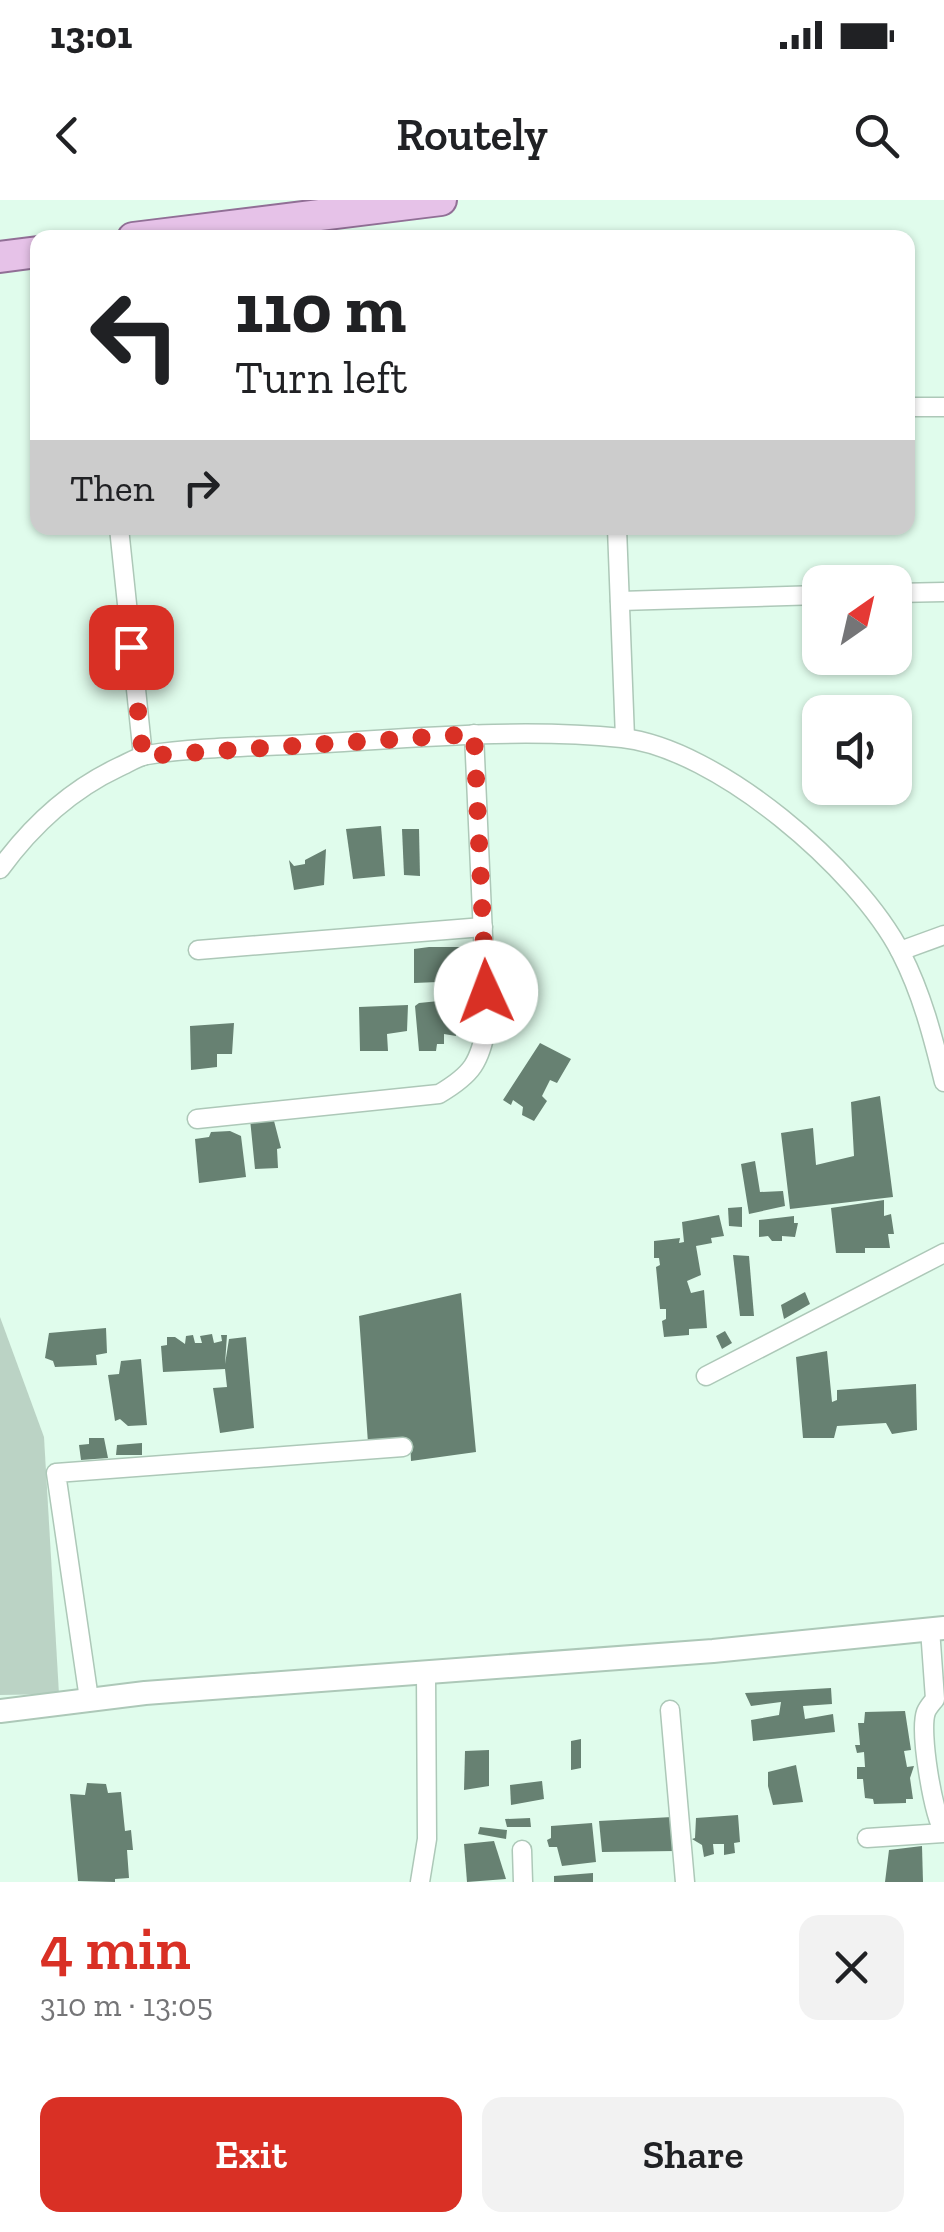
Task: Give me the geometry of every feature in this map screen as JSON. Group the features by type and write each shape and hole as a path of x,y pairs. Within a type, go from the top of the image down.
{"main road":[{"path":"197,230 442,200"},
{"path":"0,258 30,253"}],"street":[{"path":"915,407 944,406"},
{"path":"119,535 143,756"},
{"path":"617,535 625,738"},
{"path":"912,593 944,592"},
{"path":"620,601 802,596"},
{"path":"196,1118 439,1094 463,1080 480,1058 487,1025 474,734"},
{"path":"0,868 53,808 91,780 143,756 474,734 625,738 679,755 736,784 788,825 870,905 900,950 926,1007 944,1082"},
{"path":"198,950 483,927"},
{"path":"900,950 944,935"},
{"path":"706,1376 944,1254"},
{"path":"89,1698 56,1473 403,1446"},
{"path":"0,1711 89,1698 310,1679 426,1674 937,1629 936,1698 926,1712 926,1747 935,1809 944,1832 867,1838"},
{"path":"420,1882 427,1840 426,1674"},
{"path":"670,1710 685,1882"},
{"path":"522,1850 523,1882"}],"green space":[{"path":"0,1317 44,1437 59,1694 0,1695"}],"building":[{"path":"381,826 385,876 353,879 346,829"},
{"path":"402,829 419,829 420,876 404,875"},
{"path":"326,849 324,885 294,890 289,860 294,866 305,864 305,860"},
{"path":"461,947 462,981 414,983 414,949"},
{"path":"449,1000 449,1006 459,1004 464,1023 456,1026 456,1036 444,1034 444,1044 437,1044 436,1051 419,1051 415,1006"},
{"path":"408,1005 407,1031 387,1034 388,1051 360,1051 359,1007"},
{"path":"234,1023 232,1054 217,1054 217,1067 191,1070 190,1026"},
{"path":"540,1043 571,1059 557,1083 550,1080 542,1096 547,1101 534,1121 522,1115 523,1107 513,1100 511,1105 503,1100"},
{"path":"880,1096 893,1197 790,1209 781,1133 813,1128 816,1165 854,1156 851,1102"},
{"path":"273,1117 281,1148 277,1149 278,1168 255,1169 250,1119"},
{"path":"230,1131 241,1136 246,1177 199,1183 195,1139 209,1137 211,1132"},
{"path":"755,1161 760,1192 783,1191 785,1206 749,1214 741,1164"},
{"path":"884,1200 884,1216 891,1214 894,1234 888,1234 890,1248 836,1253 831,1208"},
{"path":"742,1207 742,1227 729,1226 728,1208"},
{"path":"719,1215 724,1236 696,1246 701,1275 687,1281 691,1293 704,1290 707,1328 689,1329 689,1335 664,1337 662,1321 666,1319 666,1309 660,1309 656,1267 660,1265 659,1258 654,1258 654,1241 680,1238 679,1243 684,1242 682,1222"},
{"path":"794,1216 794,1223 798,1223 795,1237 782,1236 782,1241 772,1241 768,1236 759,1237 759,1220"},
{"path":"733,1255 749,1256 754,1316 740,1316"},
{"path":"805,1292 810,1304 784,1319 781,1305"},
{"path":"461,1293 476,1452 411,1461 410,1440 368,1443 359,1316"},
{"path":"106,1328 107,1353 96,1355 97,1365 55,1367 53,1361 45,1358 49,1333"},
{"path":"725,1331 732,1343 722,1349 716,1336"},
{"path":"212,1334 214,1343 222,1341 221,1335 227,1335 225,1364 229,1339 246,1337 254,1428 220,1433 213,1388 227,1387 225,1369 163,1372 161,1346 167,1345 167,1337 185,1344 186,1336 193,1335 195,1343 202,1343 200,1336"},
{"path":"827,1351 832,1402 837,1400 837,1390 916,1384 917,1430 892,1434 886,1423 837,1426 834,1438 803,1438 796,1357"},
{"path":"141,1359 147,1425 128,1426 120,1419 115,1421 108,1375 119,1374 121,1361"},
{"path":"89,1438 104,1438 108,1458 81,1460 79,1445 89,1444"},
{"path":"142,1443 142,1455 116,1455 117,1445"},
{"path":"831,1688 832,1704 803,1706 805,1719 833,1714 835,1732 753,1741 751,1720 779,1715 781,1702 751,1706 745,1693"},
{"path":"905,1711 911,1750 904,1751 907,1767 914,1766 910,1778 913,1799 906,1799 906,1803 874,1804 873,1799 865,1798 863,1779 857,1779 857,1767 865,1767 864,1752 857,1753 855,1745 860,1745 858,1723 864,1723 865,1712"},
{"path":"581,1739 581,1768 571,1770 571,1741"},
{"path":"489,1750 489,1786 464,1790 465,1751"},
{"path":"796,1765 803,1802 773,1805 768,1772"},
{"path":"542,1781 544,1799 511,1805 510,1785"},
{"path":"87,1783 106,1784 108,1793 121,1792 125,1831 131,1830 133,1850 127,1850 129,1878 115,1882 78,1881 70,1794 85,1795"},
{"path":"738,1815 740,1842 734,1843 735,1853 724,1855 724,1844 713,1844 714,1854 704,1857 702,1845 692,1839 696,1818"},
{"path":"672,1817 675,1851 602,1852 599,1821"},
{"path":"530,1818 531,1827 507,1827 505,1819"},
{"path":"592,1823 596,1862 562,1866 557,1847 549,1847 547,1840 551,1838 551,1826"},
{"path":"480,1827 507,1830 506,1839 478,1834"},
{"path":"494,1841 506,1879 467,1882 464,1844"},
{"path":"922,1846 923,1882 885,1882 889,1850"},
{"path":"593,1873 593,1882 554,1882 554,1876"}],"route":[{"path":"131,647 143,756 474,734 486,992"}]}
